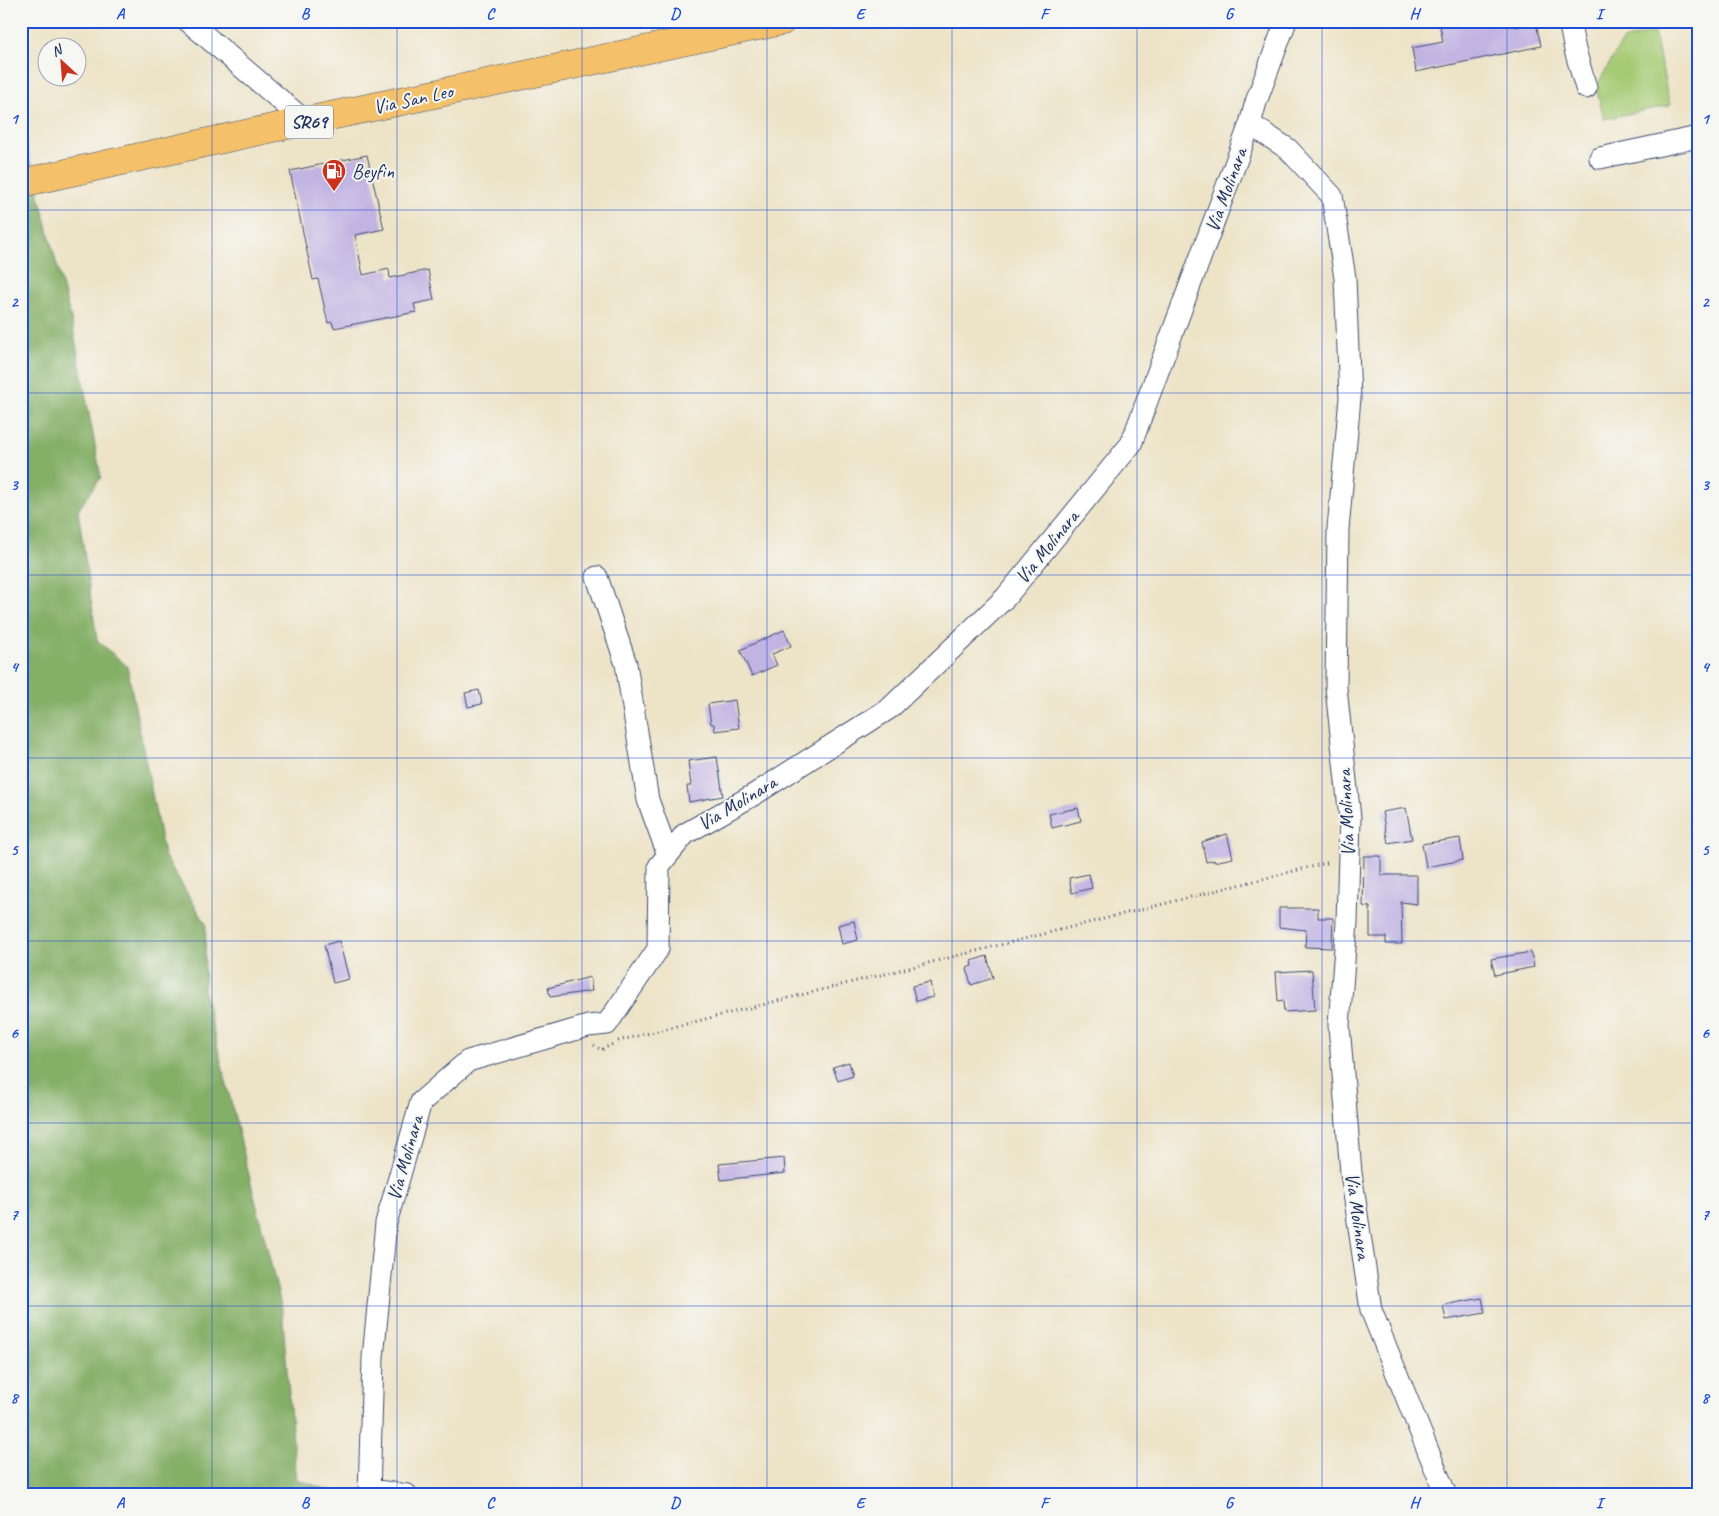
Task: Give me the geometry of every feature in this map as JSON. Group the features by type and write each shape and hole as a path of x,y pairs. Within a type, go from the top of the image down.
{"main road":[{"name":"Via San Leo","path":"33,181 782,21"}],"street":[{"path":"188,21 306,122"},
{"name":"Via Molinara","path":"369,1492 373,1358 386,1223 421,1102 468,1061 588,1026 607,1024 658,949 659,866 685,834 755,794 890,708 1006,597 1131,444 1250,124 1256,102 1286,21"},
{"path":"1569,21 1586,88"},
{"name":"Via Molinara","path":"1250,124 1288,149 1332,196 1345,278 1350,398 1338,529 1336,688 1350,818 1347,922 1339,1025 1352,1174 1371,1310 1446,1495"},
{"path":"1600,158 1698,137"},
{"path":"597,577 626,664 648,800 668,855"},
{"path":"369,1492 407,1495"}],"path":[{"path":"588,1026 591,1044 601,1050 623,1039 1349,858"}],"green space":[{"path":"1654,32 1670,105 1604,119 1596,87 1623,40"},
{"path":"21,126 72,323 101,477 78,510 97,640 127,666 164,855 206,924 204,992 282,1309 296,1479 337,1493 337,1495 21,1495"}],"building":[{"path":"1439,21 1514,21 1515,27 1536,23 1541,46 1416,72 1412,48 1443,42"},
{"path":"367,155 384,229 355,235 363,275 389,269 390,278 428,270 434,300 414,304 416,312 334,328 332,322 328,323 318,279 313,280 290,171"},
{"path":"784,630 791,646 772,654 777,665 752,676 740,650"},
{"path":"479,690 482,704 468,707 465,693"},
{"path":"735,700 739,728 715,731 714,724 711,724 708,704"},
{"path":"717,757 723,796 689,802 687,786 691,786 688,761"},
{"path":"1078,808 1081,821 1052,828 1049,814"},
{"path":"1406,808 1412,839 1388,843 1382,812"},
{"path":"1227,834 1233,858 1206,862 1202,842"},
{"path":"1460,838 1463,860 1426,867 1422,844"},
{"path":"1364,856 1381,856 1381,875 1417,875 1417,904 1401,902 1402,944 1386,944 1386,937 1370,937 1370,907 1363,906"},
{"path":"1089,874 1092,888 1072,893 1069,878"},
{"path":"1279,908 1318,908 1318,918 1333,918 1332,948 1305,947 1306,930 1279,927"},
{"path":"854,921 858,940 842,944 838,925"},
{"path":"339,941 349,979 333,983 324,945"},
{"path":"1531,952 1534,967 1495,975 1491,959"},
{"path":"987,956 993,978 971,985 967,968 972,966 971,961"},
{"path":"1312,970 1315,1010 1284,1012 1283,1000 1278,1001 1276,972"},
{"path":"590,977 592,991 550,997 548,988"},
{"path":"930,982 933,997 916,1001 912,986"},
{"path":"849,1062 853,1076 838,1081 833,1067"},
{"path":"784,1158 785,1173 721,1180 719,1164"},
{"path":"1482,1298 1485,1313 1446,1320 1443,1305"}],"place":[{"name":"Beyfin","path":"334,192"}]}
